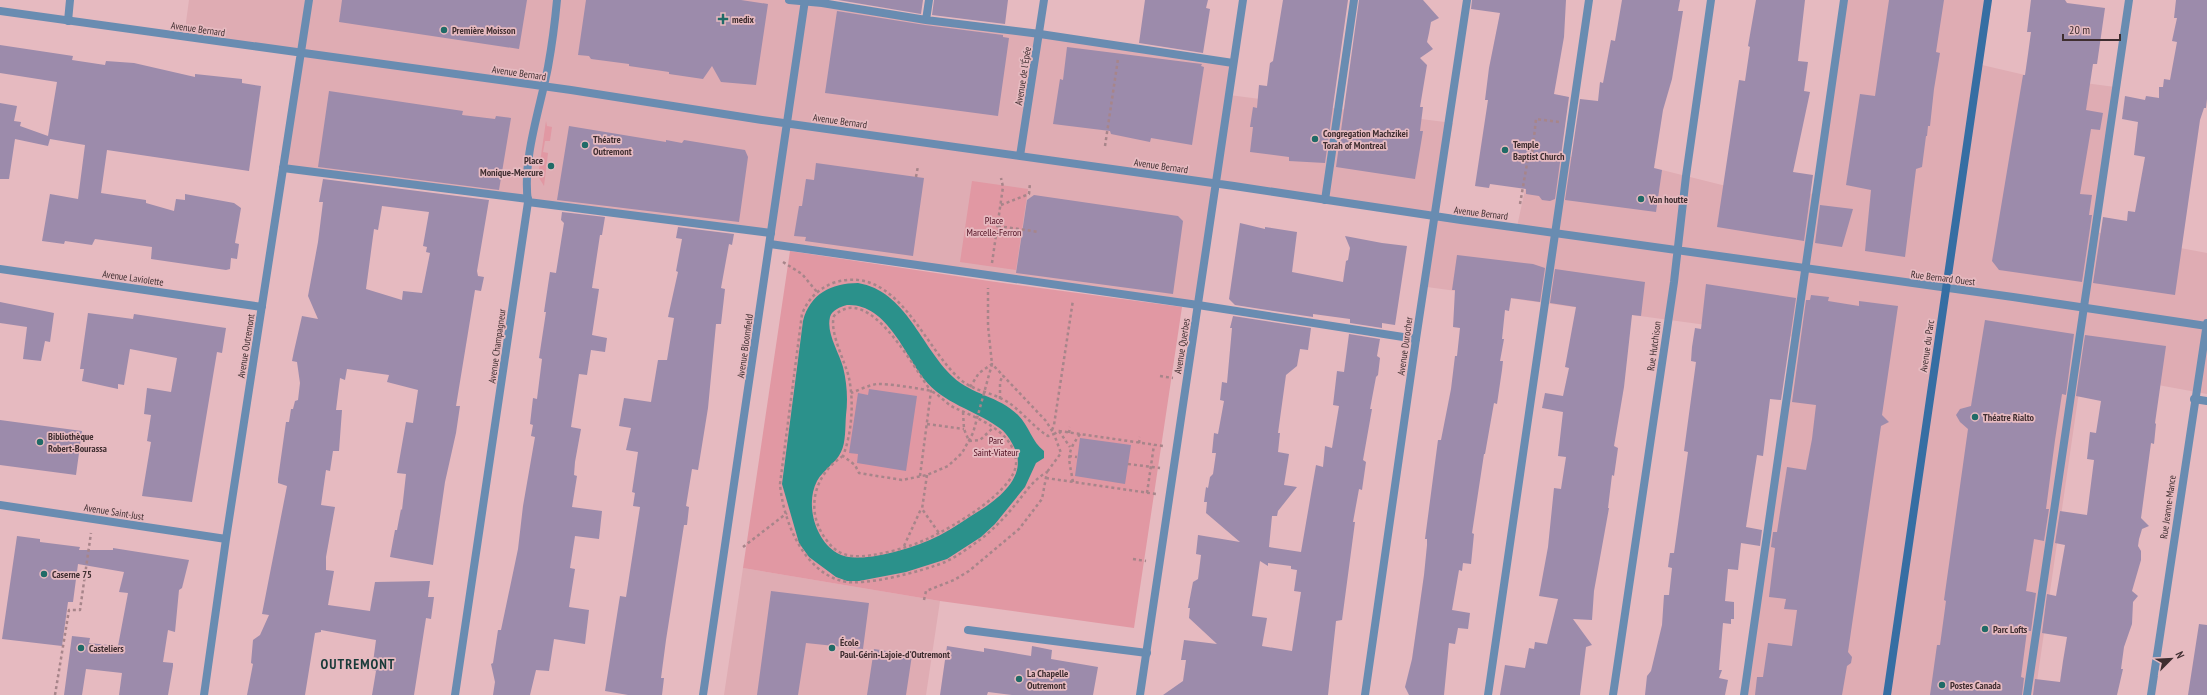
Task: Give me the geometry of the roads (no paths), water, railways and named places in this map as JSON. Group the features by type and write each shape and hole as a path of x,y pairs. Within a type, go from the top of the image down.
{"main road":[{"name":"Avenue du Parc","path":"1886,695 1988,0"}],"street":[{"path":"68,21 70,0"},
{"name":"Avenue Outremont","path":"204,695 226,539 309,0"},
{"name":"Avenue Champagneur","path":"455,695 528,200 527,177 537,111 543,87 558,0"},
{"path":"789,0 822,3 926,20 1040,34 1233,63"},
{"path":"926,20 929,0"},
{"name":"Avenue de l'Épée","path":"1020,156 1040,34 1044,0"},
{"name":"Avenue Querbes","path":"1140,695 1243,0"},
{"path":"1325,200 1354,0"},
{"name":"Avenue Durocher","path":"1365,695 1416,338 1467,0"},
{"path":"1488,695 1589,0"},
{"name":"Rue Hutchison","path":"1613,695 1673,290 1677,250 1711,0"},
{"path":"1744,695 1804,268 1844,0"},
{"path":"2027,695 2128,0"},
{"name":"Avenue Bloomfield","path":"703,695 805,1"},
{"name":"Avenue Bernard","path":"0,11 543,87 787,124 1677,250"},
{"path":"283,168 771,233"},
{"path":"770,244 1198,305 1416,338"},
{"name":"Rue Bernard Ouest","path":"1677,250 2207,326"},
{"name":"Avenue Laviolette","path":"0,269 262,307"},
{"name":"Rue Jeanne-Mance","path":"2151,695 2194,399 2207,323"},
{"path":"2194,399 2207,401"},
{"name":"Avenue Saint-Just","path":"0,505 226,539"},
{"path":"968,630 1147,653"}],"water":[{"path":"858,283 875,288 889,297 901,308 931,351 953,377 968,388 994,399 1011,409 1022,419 1036,443 1044,451 1044,458 1036,463 1025,487 995,524 981,537 947,559 906,572 859,581 847,581 836,577 809,557 799,543 782,484 803,321 806,312 816,297 831,288","holes":["847,305 861,307 873,312 893,332 924,379 940,395 988,421 1003,431 1014,447 1018,467 1010,484 996,499 946,532 925,542 900,551 858,558 837,553 823,540 814,521 812,500 817,481 839,456 844,444 845,434 847,403 846,385 843,367 831,336 829,323 830,317 834,311"]}],"place":[{"name":"medix","path":"723,19"},
{"name":"Première Moisson","path":"444,30"},
{"name":"Congregation Machzikei Torah of Montreal","path":"1315,139"},
{"name":"Théatre Outremont","path":"585,145"},
{"name":"Temple Baptist Church","path":"1505,150"},
{"name":"Place Monique-Mercure","path":"551,166"},
{"name":"Van houtte","path":"1641,199"},
{"name":"Théatre Rialto","path":"1975,417"},
{"name":"Bibliothèque Robert-Bourassa","path":"40,442"},
{"name":"Caserne 75","path":"44,574"},
{"name":"Parc Lofts","path":"1985,629"},
{"name":"Casteliers","path":"81,648"},
{"name":"École Paul-Gérin-Lajoie-d'Outremont","path":"832,648"},
{"name":"La Chapelle Outremont","path":"1019,679"},
{"name":"Postes Canada","path":"1942,685"}],"district":[{"name":"OUTREMONT","path":"358,664"}],"park label":[{"name":"Place Marcelle-Ferron","path":"994,226"},
{"name":"Parc Saint-Viateur","path":"996,446"}]}
